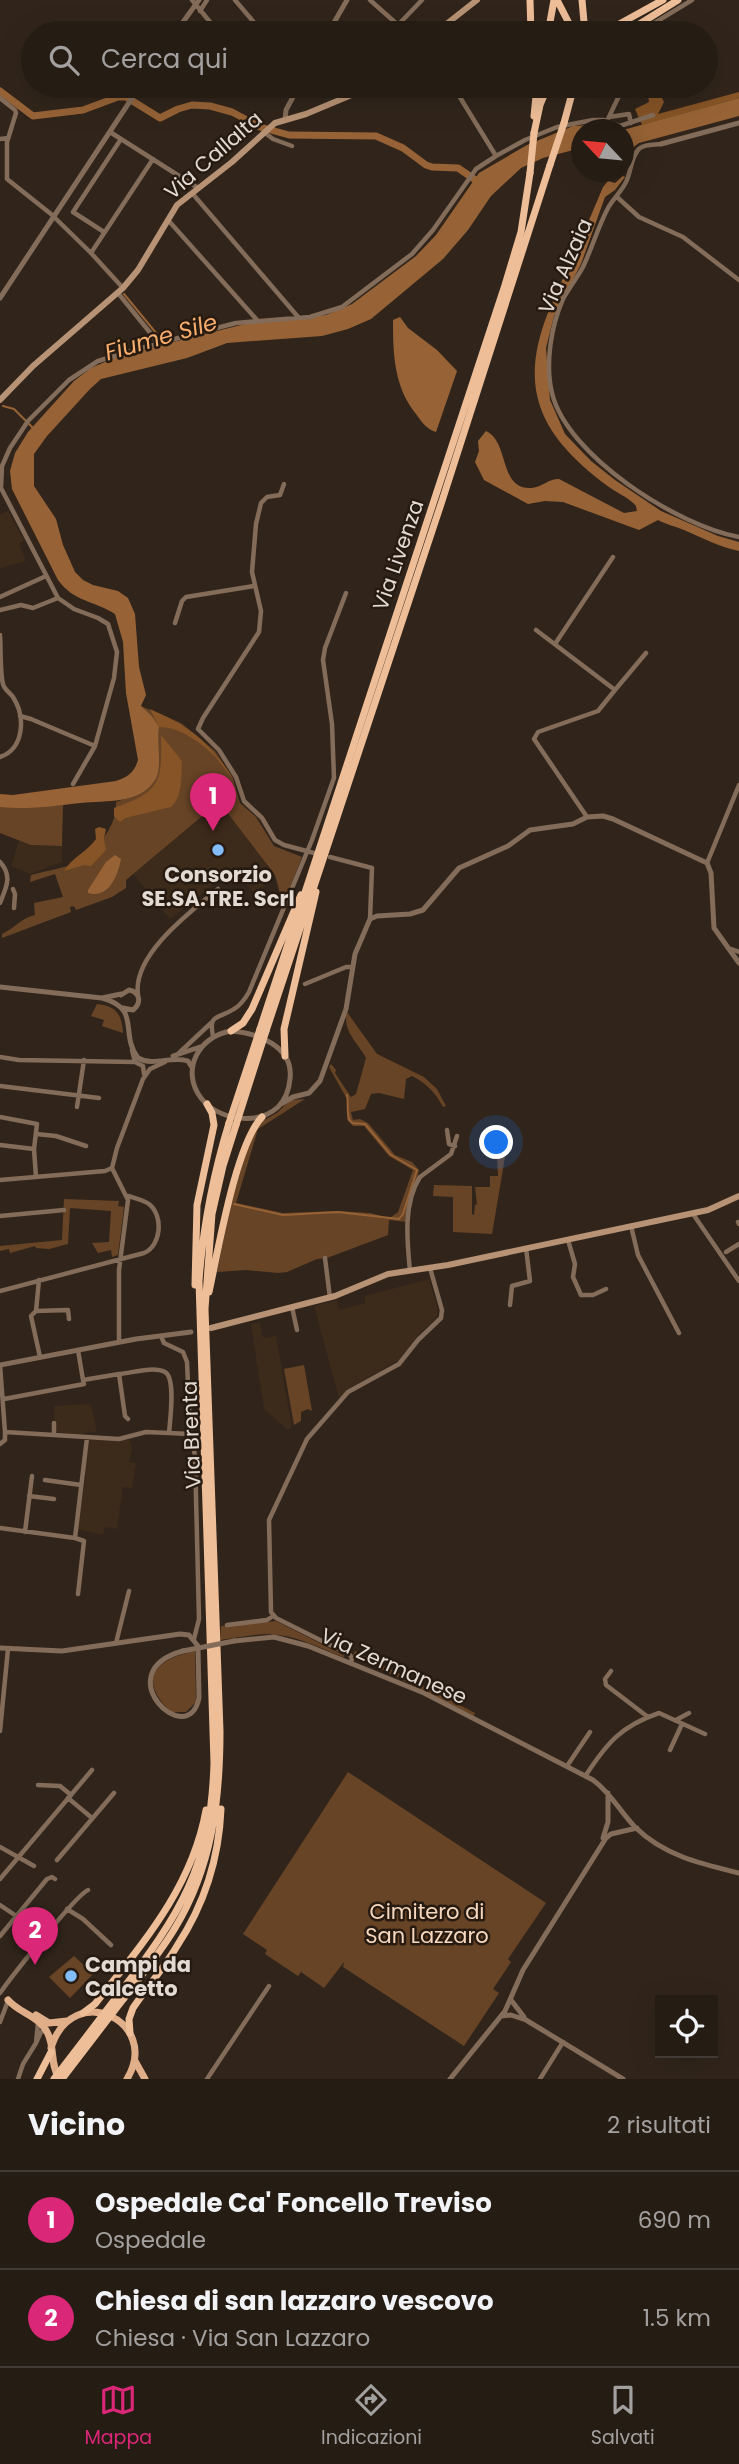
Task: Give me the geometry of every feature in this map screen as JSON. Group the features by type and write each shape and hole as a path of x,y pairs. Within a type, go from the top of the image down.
{"highway":[{"path":"530,0 531,21"},
{"path":"551,21 556,0"},
{"path":"556,0 567,21"},
{"path":"582,0 584,21"},
{"path":"625,21 663,0"},
{"path":"644,21 678,0"},
{"name":"Via Livenza","path":"263,1030 521,233 534,133 534,98"},
{"path":"534,133 543,98"},
{"name":"Via Livenza","path":"316,870 442,501 573,98"},
{"path":"231,1031 243,1023 252,1009 316,870"},
{"path":"285,1056 284,1029 314,906 316,870"},
{"name":"Via Brenta","path":"217,1772 200,1352 200,1281 203,1237 215,1170 263,1030"},
{"path":"200,1352 195,1232 200,1184 214,1125 212,1113 206,1104"},
{"path":"205,1309 227,1210 245,1149 251,1131 262,1117"},
{"name":"Via Brenta","path":"122,1996 176,1915 207,1845 217,1809 205,1309 212,1214 232,1124"},
{"path":"83,2013 95,2004 148,1939 176,1895 198,1842 217,1772"},
{"path":"130,2033 129,2019 133,2008 177,1946 206,1889 216,1855 221,1814 217,1772"},
{"path":"54,2079 122,1996"},
{"path":"61,2079 122,1996"},
{"path":"37,2079 51,2050"}],"main road":[{"path":"450,21 477,0"},
{"path":"285,120 344,98"},
{"name":"Via Callalta","path":"0,400 33,366 120,290 145,258 177,205 232,162 273,125 285,120"},
{"path":"211,1328 330,1297 379,1277 693,1214 720,1207 739,1196"},
{"path":"0,1994 46,2029 53,2065 61,2079"},
{"path":"8,2000 49,2023 68,2020 83,2013 103,2013 121,2022 130,2033 135,2049 135,2061 127,2079"},
{"path":"51,2050 59,2029 68,2020"},
{"path":"135,2061 145,2079"}],"street":[{"path":"200,11 207,0"},
{"path":"234,0 252,21"},
{"path":"335,21 346,0"},
{"path":"370,0 393,21"},
{"path":"401,21 422,0"},
{"path":"658,21 692,0"},
{"path":"183,21 195,2 209,21"},
{"path":"0,98 16,113 8,138 8,179"},
{"path":"0,298 132,98"},
{"name":"Via Callalta","path":"285,120 286,110 292,98"},
{"path":"460,98 496,156"},
{"path":"608,119 620,98"},
{"path":"608,119 629,114 630,119"},
{"path":"634,122 653,115"},
{"path":"661,144 739,123"},
{"path":"73,784 95,746 114,678 117,652 108,624 74,609 58,598 1,494 5,457 27,423 69,380 98,361 236,323 320,315 342,307 405,260 433,230 470,177 496,156 525,139 571,124"},
{"path":"110,132 198,188"},
{"path":"265,132 272,139 292,146"},
{"path":"0,139 8,138"},
{"path":"104,232 73,212 121,139"},
{"name":"Via Alzaia","path":"661,144 638,150 630,175 608,208 583,266 563,300 550,354 550,380 554,401 562,419 578,439 630,485 685,519 709,530 739,537"},
{"path":"91,253 153,159"},
{"path":"0,176 8,179 91,253 160,343"},
{"path":"192,193 299,318"},
{"path":"617,197 639,217 683,237 739,280"},
{"path":"168,220 257,320"},
{"path":"284,484 279,495 267,497 261,503 256,524 252,564 254,586 261,611 260,632 202,718 198,731 221,753 236,777 244,801 259,814 274,839 284,845 314,853"},
{"path":"555,644 613,556"},
{"path":"0,597 46,576"},
{"path":"175,623 182,601 186,597 254,586"},
{"path":"172,1058 216,1017 238,1007 247,995 308,851 335,776 332,724 323,660 346,593"},
{"path":"0,610 21,605 33,608 58,598"},
{"path":"536,630 615,690"},
{"path":"0,635 3,685 13,697 20,716 16,748 0,757"},
{"path":"587,817 534,739 534,735 597,711 646,653"},
{"path":"20,716 95,746"},
{"path":"707,863 739,785"},
{"path":"370,919 419,912 429,905 452,875 464,865 508,846 530,830 573,824 587,817 603,816 707,863 711,873 714,928 739,963"},
{"path":"131,1046 147,1059 185,1059 192,1069 194,1086 206,1104 236,1117 262,1117 293,1097 304,1095 316,1088 329,1060 347,1003 352,967 370,919 372,867 330,857"},
{"path":"0,862 7,870 8,878 0,903"},
{"path":"13,889 14,908"},
{"path":"0,987 102,998 121,994 140,979 159,942 218,889"},
{"path":"727,948 739,952"},
{"path":"305,984 352,967"},
{"path":"129,1023 139,1002 140,979"},
{"path":"129,990 138,995"},
{"path":"121,994 119,1000 129,1023 135,1062"},
{"path":"102,998 133,1010"},
{"path":"211,1023 213,1036"},
{"path":"119,1342 120,1258 128,1196 112,1168 143,1079 150,1069 200,1047 213,1036 231,1031 261,1037 285,1056 289,1064 290,1082 288,1093 281,1104"},
{"path":"192,1069 200,1047"},
{"path":"0,1057 19,1060 135,1062 144,1068 143,1079"},
{"path":"77,1107 84,1060"},
{"path":"290,1082 293,1090 304,1095"},
{"path":"0,1086 99,1098"},
{"path":"0,1117 37,1124 34,1149 36,1177"},
{"path":"447,1130 449,1144 455,1146"},
{"path":"36,1134 56,1136 86,1146"},
{"path":"410,1271 408,1212 417,1182 451,1154 457,1136"},
{"path":"0,1145 34,1149"},
{"path":"0,1180 105,1171 112,1168"},
{"path":"0,1291 149,1251 158,1239 153,1208 146,1202 128,1196"},
{"path":"0,1216 64,1210"},
{"path":"693,1214 739,1281"},
{"path":"631,1226 638,1255 679,1333"},
{"path":"568,1240 575,1264 573,1277 582,1295 593,1295 606,1289"},
{"path":"726,1252 739,1244"},
{"path":"510,1305 512,1286 530,1282 526,1248"},
{"path":"324,1258 330,1297"},
{"path":"348,1659 274,1615 270,1602 269,1524 273,1509 309,1437 344,1396 400,1364 418,1340 441,1318 442,1310 430,1268"},
{"path":"36,1311 39,1280"},
{"path":"292,1307 298,1330"},
{"path":"40,1357 32,1313 68,1310 69,1319"},
{"path":"0,1444 5,1440 5,1432 0,1365 119,1342 191,1332"},
{"path":"0,1648 62,1651 180,1634 194,1639 199,1619 195,1456 191,1434 187,1359 182,1350 164,1343 161,1336"},
{"path":"4,1399 84,1384 78,1350"},
{"path":"83,1380 157,1370 168,1375 171,1384 169,1433"},
{"path":"120,1374 125,1416 128,1419"},
{"path":"54,1423 54,1435"},
{"path":"5,1432 87,1438 128,1438 146,1432 191,1434"},
{"path":"75,1538 87,1438"},
{"path":"25,1532 32,1476"},
{"path":"45,1480 81,1485"},
{"path":"29,1496 54,1499"},
{"path":"0,1528 84,1541 78,1594"},
{"path":"116,1643 129,1591"},
{"path":"227,1625 267,1620 274,1615"},
{"name":"Via Zermanese","path":"194,1639 198,1647 198,1703 191,1713 175,1716 158,1704 151,1683 160,1662 168,1656 183,1651 234,1642 262,1637 281,1638 348,1659 424,1693 586,1775 608,1793 637,1828 669,1851 688,1860 739,1873"},
{"path":"0,1731 8,1648"},
{"path":"611,1671 605,1679 607,1685 648,1717"},
{"path":"586,1775 610,1741 659,1713 705,1734"},
{"path":"675,1721 689,1713"},
{"path":"670,1750 682,1724"},
{"path":"567,1766 590,1732"},
{"path":"0,1879 92,1770"},
{"path":"38,1785 60,1786 92,1818"},
{"path":"57,1860 114,1793"},
{"path":"608,1793 608,1819"},
{"path":"600,1846 608,1819 613,1811 621,1810"},
{"path":"450,2079 506,2008 523,1970 600,1846 610,1835 637,1828"},
{"path":"0,1847 34,1867"},
{"path":"0,1936 47,1879 55,1879"},
{"path":"0,1994 67,1909 88,1890"},
{"path":"0,1905 47,1936"},
{"path":"67,1909 83,1919 111,1944"},
{"path":"207,2079 269,1986"},
{"path":"511,1999 515,2009 526,2020"},
{"path":"0,2022 8,2000"},
{"path":"506,2008 515,2009"},
{"path":"506,2008 511,2015"},
{"path":"500,2016 511,2015 526,2020 623,2079"},
{"path":"36,2043 38,2022"},
{"path":"18,2079 23,2064 41,2032 46,2029"},
{"path":"540,2079 563,2042"}],"shaded area":[{"path":"739,92 739,98 642,125 635,109 649,102 648,98 662,98 664,102 658,114"},
{"path":"739,98 739,116 639,143 634,147 634,127"},
{"path":"571,127 571,151 543,158 521,168 491,196 468,230 443,259 371,319 322,336 227,343 187,358 101,379 47,436 34,454 34,486 56,519 63,545 75,572 93,585 118,591 128,598 135,614 139,667 146,695 141,706 159,727 159,769 148,788 140,794 121,800 40,807 0,807 0,794 13,795 116,781 130,774 138,760 126,693 123,642 115,614 77,597 58,580 12,489 10,471 15,453 28,432 74,381 91,368 114,358 249,323 326,315 352,304 416,256 436,235 479,173 527,145"},
{"path":"607,182 621,182 605,197 581,264 554,316 546,348 550,400 565,434 591,461 661,511 718,536 739,542 739,551 658,520 639,530 563,502 528,504 484,480 475,462 479,451 478,441 486,431 499,445 509,474 521,487 532,488 559,479 624,513 637,511 631,501 595,477 566,449 548,424 538,400 535,375 543,326 553,301 603,187"},
{"path":"400,317 408,328 437,350 457,371 436,432 427,427 416,414 399,381 394,358 393,320"},
{"path":"8,511 24,541 19,544 26,561 0,568 0,515"},
{"path":"150,709 177,722 197,736 233,778 205,747 193,738 180,731 159,727"},
{"path":"161,735 182,761 178,797 171,807 125,818 120,822 114,816 114,808 142,796 156,782 161,763"},
{"path":"219,802 275,876 254,893 234,869 170,919 133,874"},
{"path":"95,829 106,829 106,850 91,866 84,865 64,871 96,839"},
{"path":"19,840 31,845 62,846 62,862 30,874 11,866"},
{"path":"115,855 121,859 111,884 102,892 88,893 106,862"},
{"path":"429,1279 438,1309 437,1318 420,1333 399,1360 353,1386 339,1398 314,1306 337,1300 339,1310 365,1303 365,1296"},
{"path":"260,1322 262,1336 276,1336 292,1427 288,1430 264,1409 251,1324"},
{"path":"91,1404 97,1432 83,1433 82,1436 55,1432 54,1406"},
{"path":"89,1440 130,1440 132,1449 129,1462 136,1463 132,1488 123,1487 117,1529 105,1527 103,1535 77,1529"}],"green space":[{"path":"141,706 181,723 215,751 233,778 240,803 256,817 274,846 302,857 283,905 275,875 219,802 126,880 126,888 112,897 76,910 74,906 70,907 71,912 2,938 2,934 35,915 34,903 63,897 55,874 30,882 31,875 65,867 92,853 111,825 116,802 139,794 158,755 158,732 151,715"},
{"path":"63,805 62,846 31,845 0,833 0,807"},
{"path":"97,1004 117,1012 123,1033 102,1026 104,1020 91,1016"},
{"path":"347,1012 377,1054 424,1077 437,1089 446,1106 443,1107 430,1089 412,1076 406,1079 404,1099 379,1093 371,1094 365,1109 351,1112 353,1120 360,1119 368,1123 395,1155 412,1162 419,1170 407,1222 389,1220 388,1235 287,1272 217,1272 231,1204 252,1133 261,1122 277,1113 290,1100 305,1099 258,1129 236,1203 283,1213 338,1211 370,1213 390,1218 398,1212 413,1170 389,1156 364,1126 353,1126 347,1120 348,1101 329,1067 331,1064 336,1070 335,1073 351,1097 356,1094 366,1058 349,1031"},
{"path":"497,1157 505,1157 492,1234 453,1232 453,1197 433,1196 434,1185 472,1186 474,1215 477,1204 475,1187 490,1187 490,1176 498,1176"},
{"path":"64,1199 119,1201 118,1206 124,1207 118,1255 112,1257 111,1250 98,1253 92,1243 109,1242 111,1211 70,1208 68,1244 49,1249 35,1246 10,1253 9,1249 0,1251 0,1246 62,1240"},
{"path":"304,1365 312,1411 308,1409 301,1412 301,1421 294,1425 284,1369"},
{"path":"276,1621 345,1656 279,1635 220,1640 221,1626"},
{"path":"195,1651 196,1702 186,1712 171,1712 154,1690 155,1672 170,1659"},
{"path":"355,1651 475,1713 474,1716 353,1655"},
{"name":"Cimitero di San Lazzaro","path":"348,1772 546,1903 508,1959 511,1962 493,1989 499,1993 464,2046 343,1967 344,1962 324,1988 301,1972 298,1976 265,1954 267,1950 243,1934"},
{"name":"Campi da Calcetto","path":"74,1956 93,1974 70,1998 49,1977"}],"waterway":[{"path":"0,91 33,116 83,110 115,98"},
{"path":"128,98 160,118 192,105 210,106 232,112 260,127 289,135 376,136 403,148 426,165 458,168 477,181"},
{"name":"Fiume Sile","path":"124,294 161,339"},
{"path":"3,406 14,409 32,427"},
{"path":"234,1204 283,1215 338,1212 399,1219 417,1170 391,1155 365,1124 351,1121 347,1095"}],"place":[{"name":"Ospedale Ca' Foncello Treviso","path":"213,831"},
{"name":"Consorzio SE.SA.TRE. Scrl","path":"218,850"},
{"name":"Chiesa di san lazzaro vescovo","path":"35,1965"},
{"name":"Campi da Calcetto","path":"71,1976"}]}
